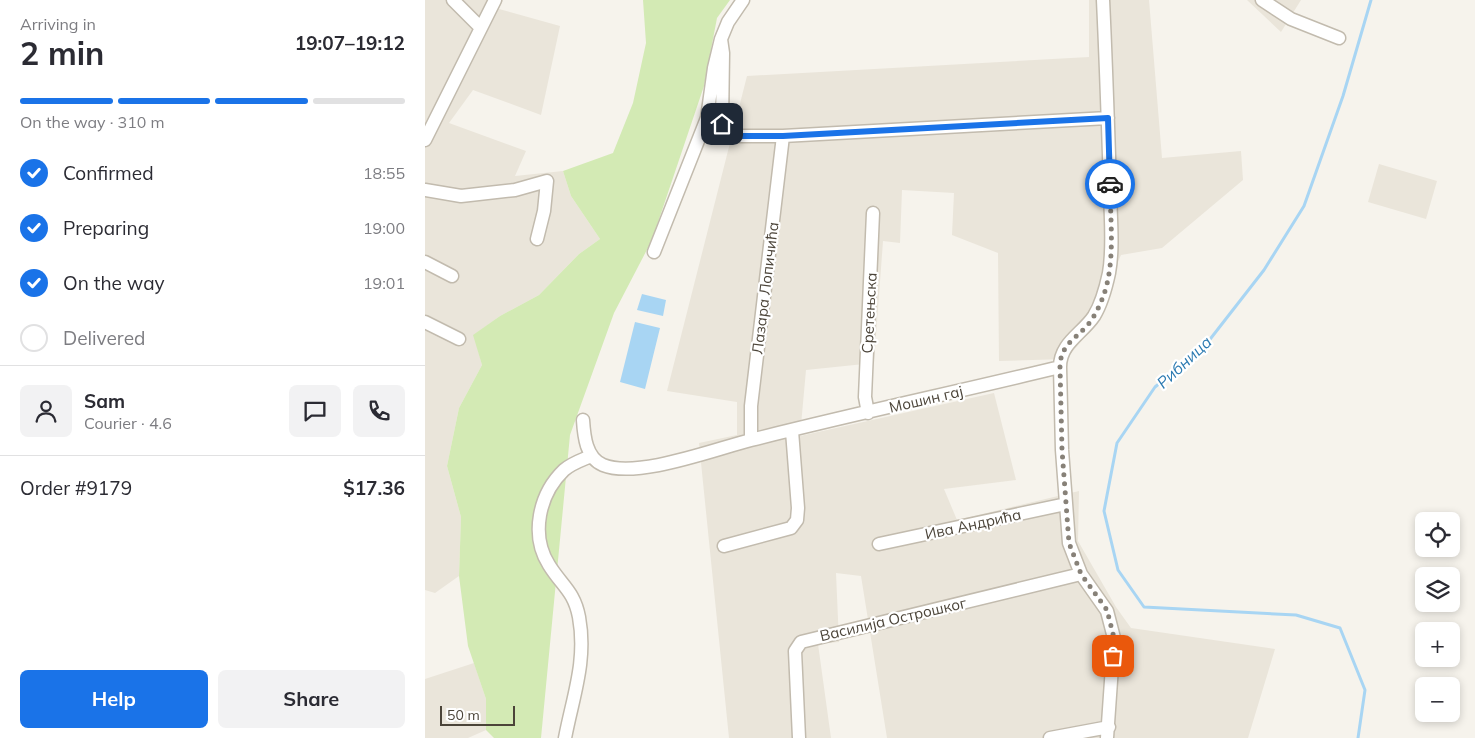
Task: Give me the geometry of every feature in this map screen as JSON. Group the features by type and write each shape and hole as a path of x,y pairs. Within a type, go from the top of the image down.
{"street":[{"path":"453,0 481,28"},
{"path":"425,140 429,120 495,0"},
{"path":"654,252 707,118 714,68 721,39 728,22 743,0"},
{"path":"1050,738 1108,733 1114,638 1107,610 1081,574 1069,543 1060,367 1061,354 1065,347 1087,326 1095,314 1103,296 1109,271 1108,118 1103,0"},
{"path":"1261,0 1291,19 1339,38"},
{"path":"721,39 723,52 721,98 723,132 728,136 783,136 1108,118"},
{"name":"Лазара Лопичића","path":"751,440 751,406 783,136"},
{"path":"425,190 461,196 515,190 547,181 544,211 537,239"},
{"name":"Сретењска","path":"868,413 865,397 873,213"},
{"path":"425,262 452,276"},
{"path":"425,322 459,339"},
{"name":"Мошин гај","path":"591,456 602,465 618,469 669,463 751,440 1060,367"},
{"path":"565,738 581,672 582,648 579,617 572,595 549,565 542,550 539,517 543,503 564,471 575,462 591,456 585,437 583,420"},
{"path":"724,546 791,528 797,520 798,508 792,431"},
{"name":"Ива Андрића","path":"879,544 1066,504"},
{"name":"Василија Острошког","path":"799,738 795,651 801,642 1081,574"}],"shaded area":[{"path":"425,0 503,0 499,9 560,26 541,115 473,90 449,123 526,151 515,176 563,171 571,196 600,239 579,254 539,295 500,316 474,335 482,365 459,408 447,466 461,517 459,576 435,593 425,590"},
{"path":"1089,0 1149,0 1162,158 1241,151 1243,180 1162,248 1121,255 1086,336 1066,359 999,361 998,253 952,235 954,193 902,190 900,243 883,241 874,363 806,370 800,436 994,393 1016,480 944,489 957,520 1079,491 1078,541 1116,607 1131,628 1275,649 1248,738 887,738 861,576 836,573 839,642 818,644 831,738 729,738 699,443 737,435 737,402 667,391 747,76 1089,57"},
{"path":"1247,0 1301,0 1281,32"},
{"path":"1379,164 1437,181 1426,219 1368,202"},
{"path":"474,663 486,699 486,730 468,738 425,738 425,679"}],"green space":[{"path":"643,0 730,0 717,18 704,86 652,240 614,313 570,435 541,738 494,738 486,730 486,699 468,646 459,576 461,517 447,466 459,408 482,365 473,335 500,316 539,295 579,254 600,239 571,196 563,171 613,153 633,103 646,43"}],"water":[{"path":"642,294 666,300 663,316 637,310"},
{"path":"635,322 660,328 645,389 620,382"}],"waterway":[{"name":"Рибница","path":"1358,738 1365,690 1340,628 1296,615 1144,607 1118,570 1104,511 1117,443 1155,387 1204,347 1264,270 1304,206 1343,96 1371,0"}],"way so far":[{"path":"1110,184 1111,240 1109,271 1103,296 1087,326 1065,347 1061,354 1060,367 1062,450 1069,543 1081,574 1096,592 1107,610 1114,638 1113,656"}],"route":[{"path":"722,124 723,132 728,136 783,136 1108,118 1110,184"}]}
